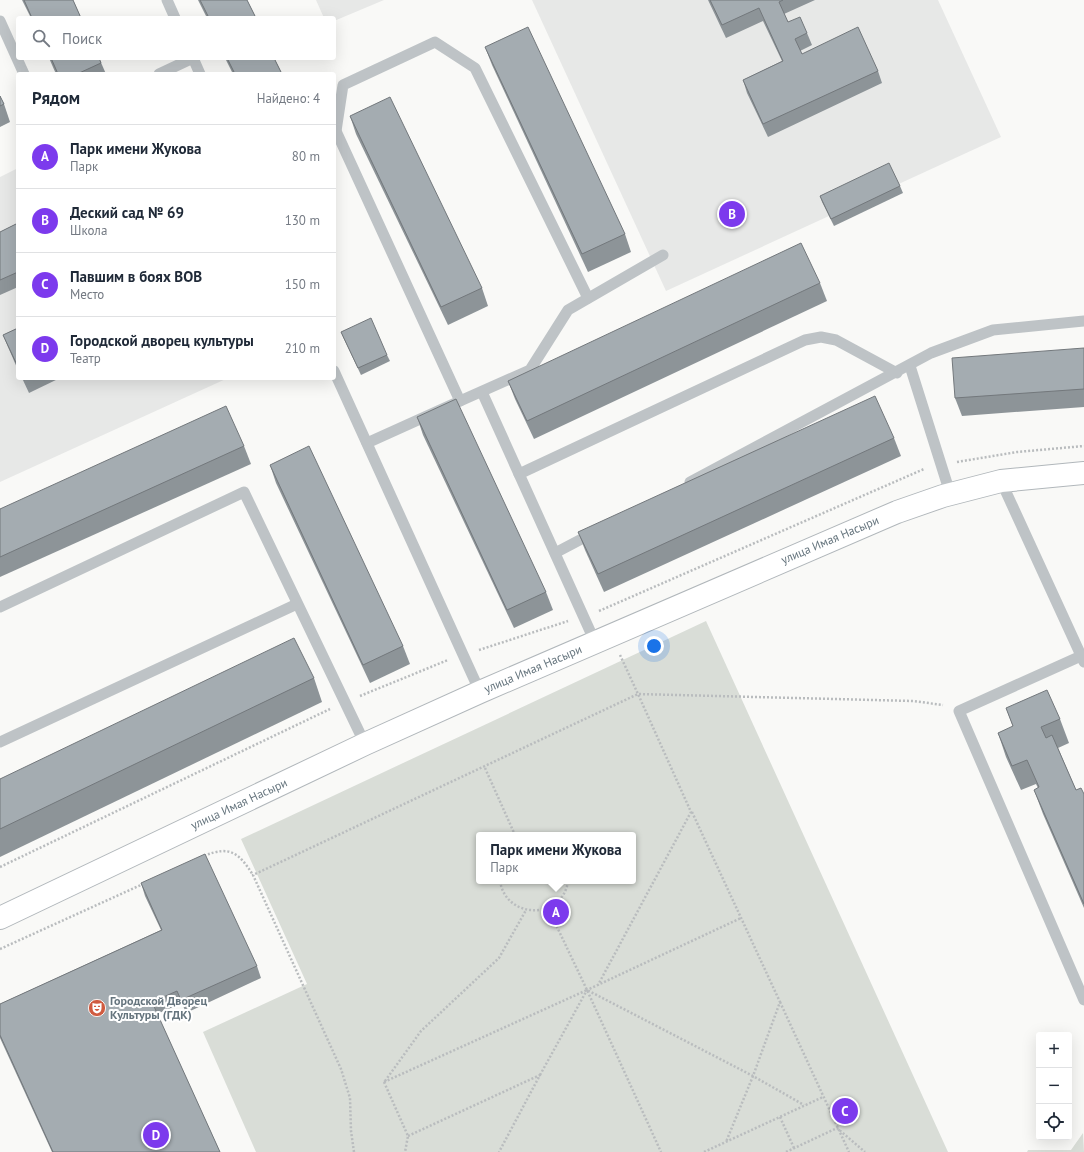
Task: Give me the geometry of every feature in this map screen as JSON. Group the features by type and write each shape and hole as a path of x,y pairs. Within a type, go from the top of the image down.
{"street":[{"name":"улица Имая Насыри","path":"0,918 365,744 480,692 850,531 897,512 950,494 1001,481 1084,473"}],"lane":[{"path":"167,0 174,16"},
{"path":"0,21 4,39 23,72"},
{"path":"336,126 343,85 435,42 475,68 588,298"},
{"path":"163,72 189,60"},
{"path":"194,60 199,72"},
{"path":"336,134 460,401"},
{"path":"367,443 530,370 568,310 663,255"},
{"path":"681,487 897,373 931,353 993,330 1084,321"},
{"path":"519,474 805,340 821,337 836,340 897,373"},
{"path":"910,366 950,494"},
{"path":"336,375 480,692"},
{"path":"482,392 595,642"},
{"path":"1001,481 1083,659 959,711 1084,1000"},
{"path":"0,607 244,492 296,604 365,744"},
{"path":"555,553 604,527"},
{"path":"0,742 296,604"}],"path":[{"path":"0,867 345,703 463,656 601,611 929,467 1017,452 1084,446"},
{"path":"618,651 849,1152"},
{"path":"253,875 485,768 638,694 913,701 940,704 959,711"},
{"path":"485,768 514,832"},
{"path":"598,985 691,812"},
{"path":"201,858 215,852 229,850 242,858 253,875 341,1069 350,1098 350,1131 354,1152"},
{"path":"0,949 150,881"},
{"path":"501,884 504,893 511,902 532,912 554,906 562,898 568,884"},
{"path":"548,908 588,990 661,1152"},
{"path":"384,1082 421,1031 499,958 526,910"},
{"path":"384,1082 588,990 741,918"},
{"path":"499,1152 588,990"},
{"path":"588,990 753,1076 804,1105"},
{"path":"726,1142 753,1076 780,1002"},
{"path":"408,1136 540,1075"},
{"path":"384,1082 408,1136 405,1152"},
{"path":"704,1152 823,1097"},
{"path":"780,1117 794,1148"},
{"path":"786,1152 837,1128"},
{"path":"837,1128 865,1152"}],"shaded area":[{"path":"316,0 384,0 336,20 336,16 323,16"},
{"path":"532,0 938,0 1001,137 666,291"},
{"path":"16,169 16,380 224,380 0,482 0,177"},
{"path":"706,621 948,1152 256,1152 203,1032 307,984 241,839"},
{"path":"1083,1133 1084,1152 1027,1152 1028,1150 1071,1150"}],"building":[{"path":"24,0 73,0 80,16 31,16"},
{"path":"200,0 247,0 255,16 208,16"},
{"path":"710,0 783,0 779,2 788,22 800,17 807,33 795,39 802,54 858,27 878,71 763,124 743,80 783,61 759,8 722,25"},
{"path":"528,27 625,234 582,254 485,47"},
{"path":"52,60 100,60 101,63 81,72 57,72"},
{"path":"228,60 275,60 281,72 234,72"},
{"path":"0,96 4,104 0,106"},
{"path":"390,97 482,288 441,307 350,116"},
{"path":"889,163 900,186 831,219 820,196"},
{"path":"16,224 16,273 0,280 0,232"},
{"path":"801,243 820,283 527,421 508,381"},
{"path":"371,318 387,355 358,368 341,332"},
{"path":"16,329 16,363 3,335"},
{"path":"1084,348 1084,389 955,398 952,358"},
{"path":"875,396 894,438 598,574 578,532"},
{"path":"456,399 546,592 507,610 417,417"},
{"path":"226,406 244,446 0,557 0,509"},
{"path":"309,446 403,646 363,665 270,465"},
{"path":"294,638 314,678 0,829 0,779"},
{"path":"1047,690 1060,719 1041,727 1046,738 1052,735 1076,790 1081,788 1084,794 1084,904 1034,790 1039,787 1027,760 1012,766 998,733 1013,726 1006,708"},
{"name":"Городской Дворец Культуры (ГДК)","path":"205,854 257,966 181,1000 177,991 152,1002 220,1152 53,1152 0,1035 0,1004 162,930 141,883"}],"place":[{"name":"Деский сад № 69","path":"732,214"},
{"name":"Парк имени Жукова","path":"556,912"},
{"name":"Городской Дворец Культуры (ГДК)","path":"97,1008"},
{"name":"Павшим в боях ВОВ","path":"845,1111"},
{"name":"Городской дворец культуры","path":"156,1135"}]}
